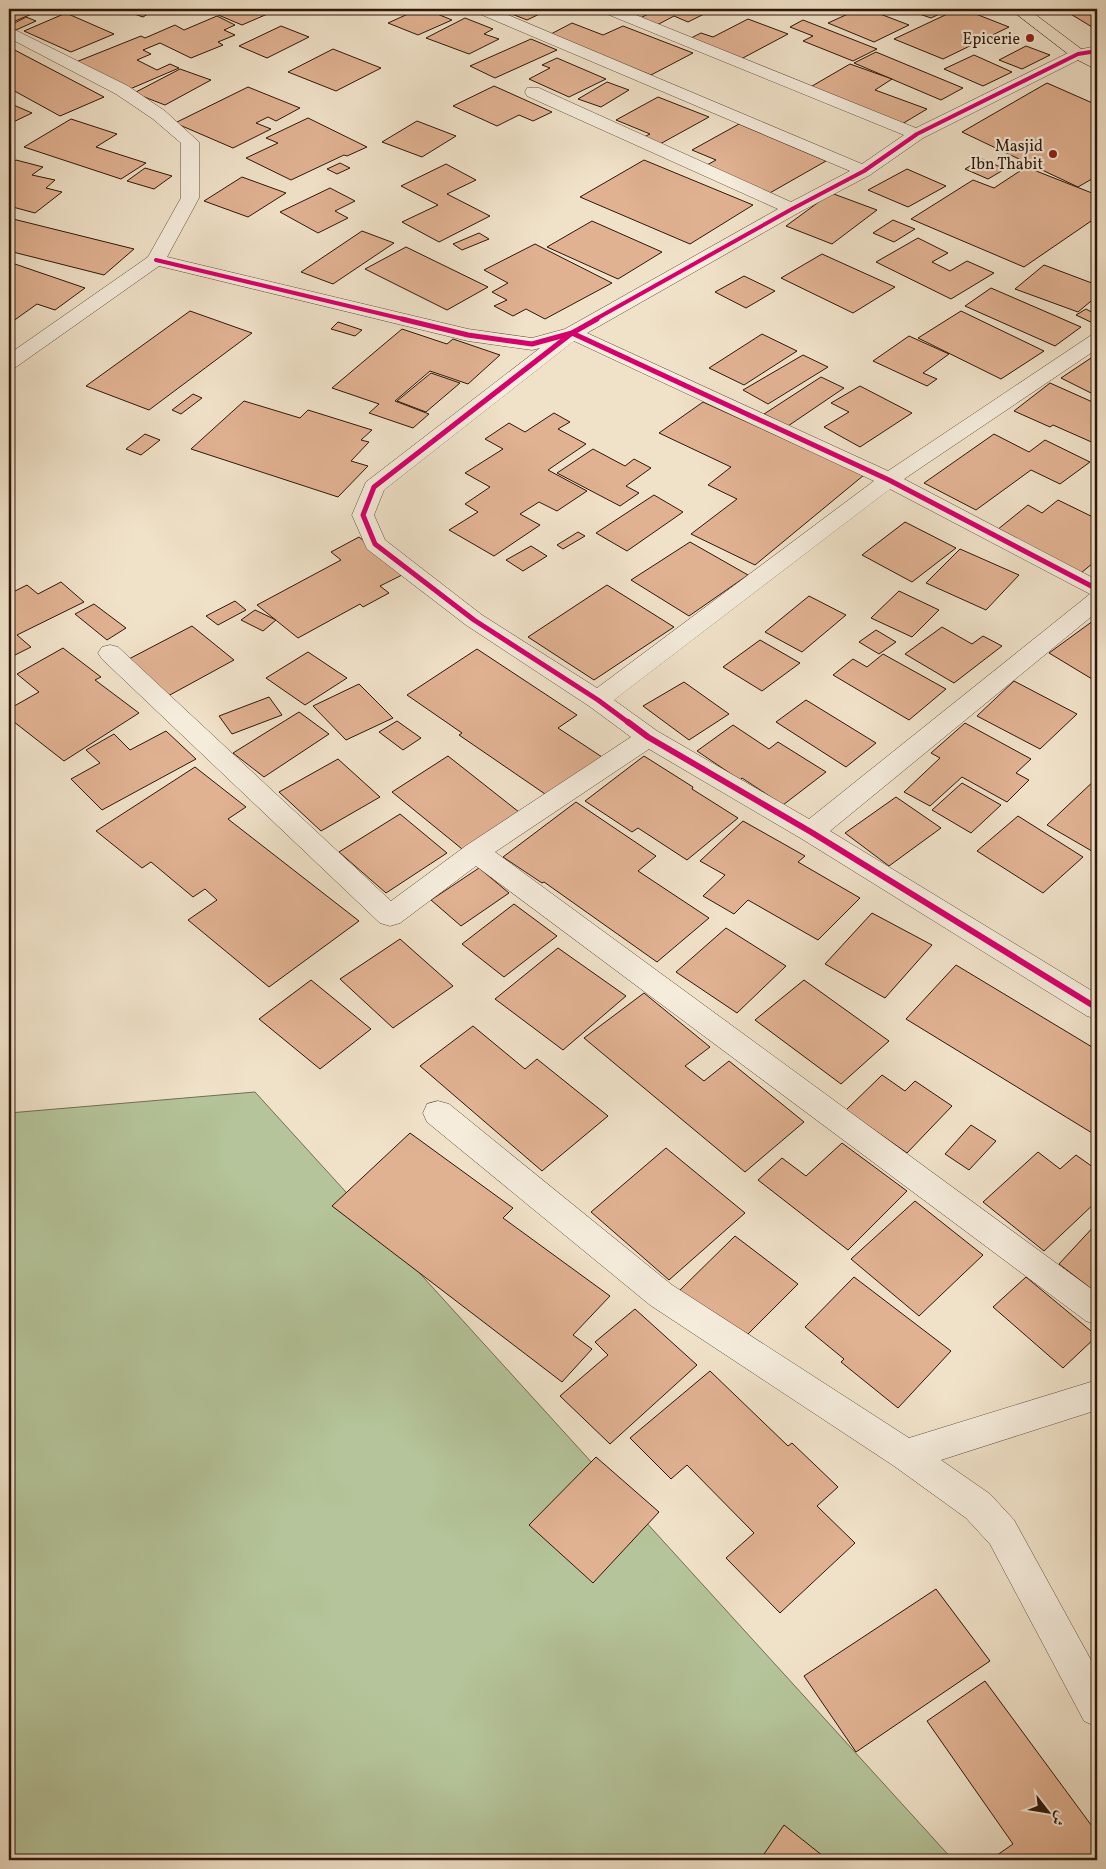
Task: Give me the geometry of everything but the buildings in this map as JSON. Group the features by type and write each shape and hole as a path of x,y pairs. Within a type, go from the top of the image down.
{"main road":[{"path":"1018,9 1078,54 1097,65"}],"street":[{"path":"481,9 864,171"},
{"path":"608,9 916,134"},
{"path":"9,32 122,90 160,115 190,142 190,198 156,260 9,364"},
{"path":"1097,51 1078,54 916,134 864,171 792,209 572,333 374,488 363,515 375,544 474,620 598,700 648,737 811,832 1097,1008"},
{"path":"533,92 792,209"},
{"path":"156,260 468,334 532,344 572,333 889,480 1097,589"},
{"path":"598,700 889,480 1097,340"},
{"path":"811,832 1097,600"},
{"path":"110,654 390,916 476,852 648,737"},
{"path":"476,852 1097,1310"},
{"path":"438,1113 661,1295 906,1455 978,1506 1002,1532 1097,1708"},
{"path":"906,1455 1097,1395"}],"green space":[{"path":"255,1092 953,1860 9,1860 9,1113"}],"cycle path":[{"path":"156,260 468,335 532,344 572,333 792,209 864,171 917,134 1078,54 1097,51"},
{"path":"1097,589 889,480 572,333 374,487 363,515 375,544 474,620 598,700 648,737 811,832 1097,1008"}],"place":[{"name":"Epicerie","path":"1030,38"},
{"name":"Masjid Ibn Thabit","path":"1053,154"}]}
